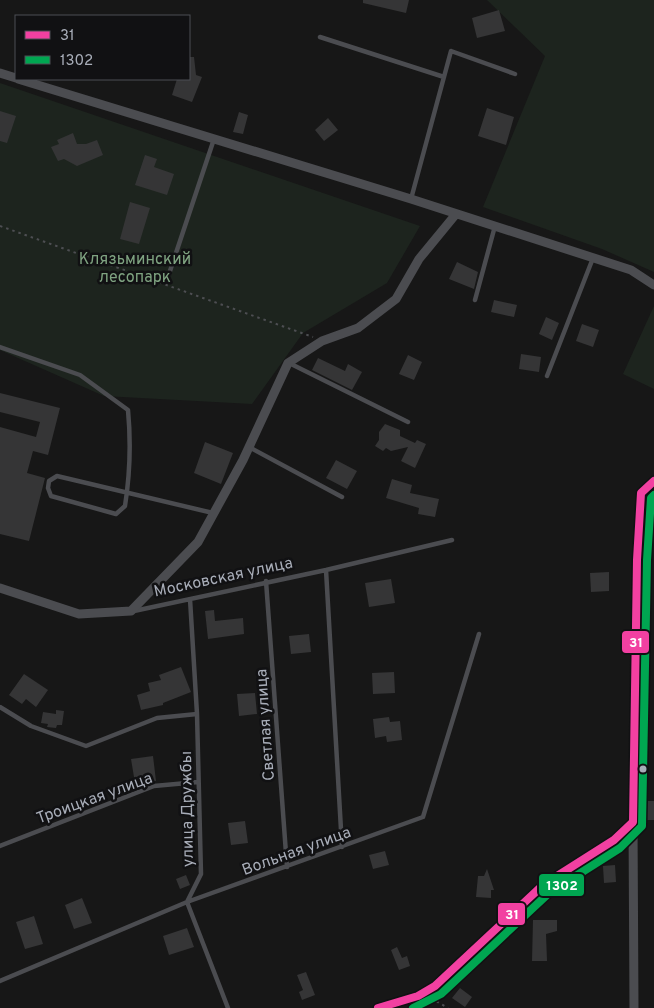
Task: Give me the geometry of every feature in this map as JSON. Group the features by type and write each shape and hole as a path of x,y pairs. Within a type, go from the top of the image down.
{"street":[{"path":"0,73 15,77"},
{"path":"23,80 411,199 631,270 654,286"},
{"path":"131,612 198,542 249,447 288,362 322,340 358,328 396,299 419,259 456,214"},
{"path":"634,1008 632,822 637,560 641,493 654,481"},
{"name":"Московская улица","path":"0,588 79,614 131,612"},
{"path":"378,1008 418,996 434,986 543,885 614,840 632,822"}],"lane":[{"path":"320,37 444,77"},
{"path":"411,199 451,51 515,74"},
{"path":"169,274 214,139"},
{"path":"475,300 495,226"},
{"path":"547,376 593,258"},
{"path":"0,347 80,375 128,410 130,434 127,492 125,506 116,514 51,496 48,488 49,481 57,476 127,492 214,513"},
{"path":"288,362 408,422"},
{"path":"249,447 342,497"},
{"name":"Московская улица","path":"131,612 266,581 326,570 452,540"},
{"path":"326,570 342,847"},
{"name":"Светлая улица","path":"266,581 287,867"},
{"name":"улица Дружбы","path":"187,902 200,874 197,714 190,599"},
{"name":"Вольная улица","path":"0,981 187,902 423,817 479,634"},
{"path":"0,707 31,726 86,746 157,718 197,714"},
{"name":"Троицкая улица","path":"0,846 154,786 198,782"},
{"path":"187,902 228,1008"}],"path":[{"path":"0,226 288,326 322,340"},
{"path":"418,996 435,999 448,1008"}],"green space":[{"path":"487,0 654,0 654,272 602,249 483,207 545,56"},
{"name":"Клязьминский лесопарк","path":"0,83 420,226 387,283 303,333 252,404 104,396 0,350"},
{"path":"654,306 654,389 623,374"}],"building":[{"path":"363,0 409,0 406,13 363,3"},
{"path":"499,10 505,31 477,38 472,18"},
{"path":"190,57 194,57 196,75 202,77 192,102 172,95 177,80 190,80"},
{"path":"487,108 514,117 506,145 478,136"},
{"path":"0,111 16,116 7,143 0,141"},
{"path":"239,112 248,115 243,134 233,132"},
{"path":"328,118 338,130 324,141 315,130"},
{"path":"73,133 77,144 86,144 97,140 103,155 77,166 64,159 58,161 51,147 59,144 57,140"},
{"path":"145,155 157,159 154,167 174,174 167,195 135,185"},
{"path":"130,202 150,208 139,244 120,239"},
{"path":"457,262 478,272 474,289 449,279"},
{"path":"494,300 517,305 514,317 491,312"},
{"path":"546,317 559,323 552,340 539,334"},
{"path":"582,324 599,330 593,347 576,341"},
{"path":"521,354 541,357 539,372 519,369"},
{"path":"408,355 422,362 414,380 399,374"},
{"path":"318,358 345,371 348,364 362,372 352,390 312,370"},
{"path":"0,393 60,408 48,455 33,451 27,473 45,478 29,541 0,534 0,427 36,437 40,422 0,412"},
{"path":"385,424 400,430 400,436 415,443 417,440 426,444 415,468 401,461 408,447 391,451 386,448 383,451 375,446 379,440 379,432"},
{"path":"205,442 233,453 221,484 194,473"},
{"path":"336,460 357,471 347,489 326,478"},
{"path":"392,479 412,485 410,493 439,499 435,517 418,514 419,508 386,498"},
{"path":"609,572 609,591 591,592 590,573"},
{"path":"391,579 395,603 369,607 365,583"},
{"path":"214,610 215,621 243,618 244,634 208,639 205,611"},
{"path":"309,634 311,652 291,654 289,636"},
{"path":"181,667 191,692 163,703 163,705 141,710 137,695 150,691 148,683 161,680 159,675"},
{"path":"394,672 395,693 373,694 372,673"},
{"path":"24,674 48,690 36,707 26,699 22,704 9,695"},
{"path":"255,693 257,714 239,716 237,694"},
{"path":"56,710 64,711 62,725 57,725 56,728 47,727 48,724 41,723 43,712 56,714"},
{"path":"389,717 390,722 400,721 402,740 387,742 386,736 375,738 373,719"},
{"path":"153,756 156,781 135,783 131,759"},
{"path":"647,801 654,801 654,820 646,820"},
{"path":"245,821 248,843 231,845 228,823"},
{"path":"385,851 389,865 373,869 369,855"},
{"path":"615,865 616,882 604,883 603,866"},
{"path":"487,869 494,890 491,890 491,898 476,897 478,876 484,876"},
{"path":"186,875 190,885 180,889 176,879"},
{"path":"82,898 92,923 74,929 65,905"},
{"path":"34,916 43,944 25,949 16,922"},
{"path":"533,920 557,920 557,931 546,934 547,961 532,961"},
{"path":"187,928 194,947 169,955 163,936"},
{"path":"397,947 402,958 407,956 410,966 399,970 391,950"},
{"path":"306,972 315,995 302,1000 299,992 303,990 297,975"},
{"path":"460,988 472,997 465,1007 452,998"}],"transit line":[{"name":"31","path":"378,1008 418,996 435,986 543,885 614,840 633,822 637,560 641,493 654,481"},
{"name":"1302","path":"413,1008 441,994 549,893 620,848 642,826 647,560 651,498 654,495"}]}
